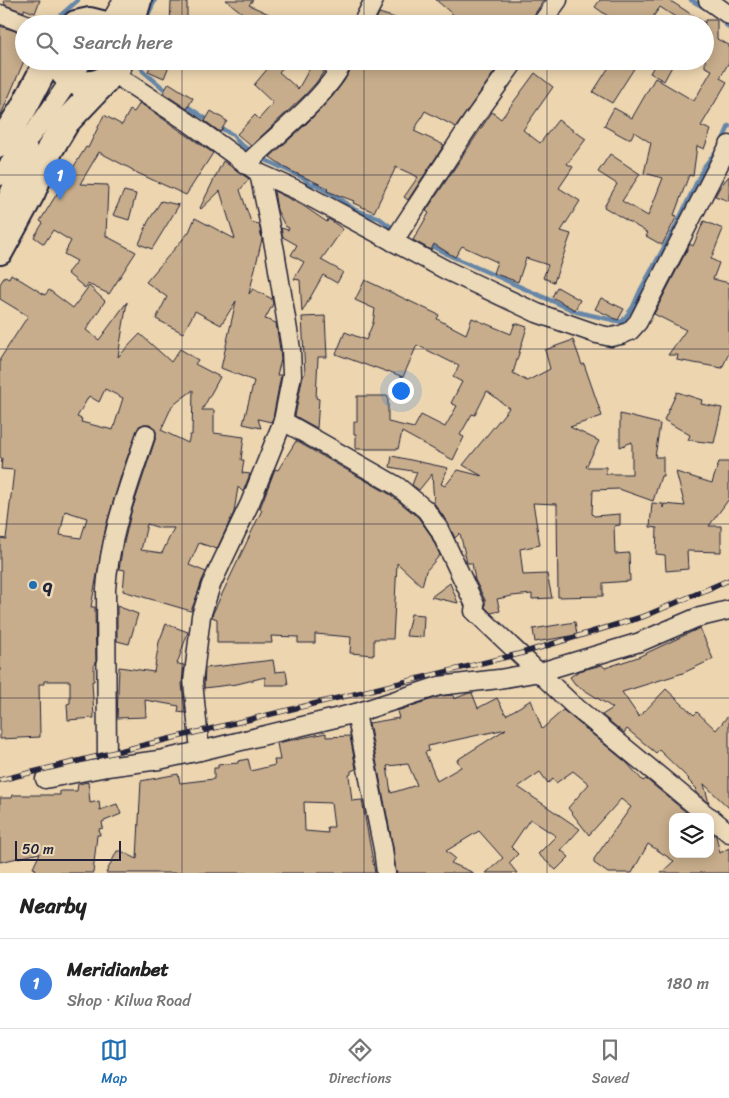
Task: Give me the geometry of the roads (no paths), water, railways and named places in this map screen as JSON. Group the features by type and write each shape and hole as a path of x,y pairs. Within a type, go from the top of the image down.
{"highway":[{"path":"89,15 95,0"},
{"path":"134,15 138,0"},
{"path":"0,144 23,109 43,70"},
{"path":"73,70 84,84 94,84 113,71"},
{"path":"0,251 32,192 50,149 66,122 113,71"}],"street":[{"path":"114,15 123,0"},
{"path":"366,15 374,0"},
{"path":"547,15 558,0"},
{"path":"708,0 729,15"},
{"path":"0,14 15,20"},
{"path":"0,215 37,128 69,70"},
{"path":"252,169 330,82 338,70"},
{"path":"393,242 508,70"},
{"path":"113,71 124,81 188,122 252,169 297,190 446,270 537,313 611,337 630,331 638,322 729,145"},
{"path":"0,176 37,128"},
{"path":"200,751 193,682 201,616 211,585 250,503 283,421 292,375 291,349 275,252 252,169"},
{"path":"283,421 397,486 426,510 439,529 475,605 474,611 501,639 540,672 572,704 705,813"},
{"path":"107,767 106,589 108,561 118,520 146,434"},
{"path":"45,779 107,767 159,760 200,751 356,713 438,686 540,672 640,642 696,618 729,610"},
{"path":"356,713 386,873"},
{"path":"714,820 729,833"}],"waterway":[{"path":"61,15 78,0"},
{"path":"148,15 155,0"},
{"path":"691,0 714,13"},
{"path":"720,18 729,28"},
{"path":"142,70 170,94"},
{"path":"184,104 211,122"},
{"path":"217,126 233,135 239,143 253,153"},
{"path":"722,142 729,126"},
{"path":"430,245 577,312 622,322 633,307 676,226 704,167 718,149"},
{"path":"259,157 304,178 311,185 315,184 355,210 379,218 395,230"}],"railway":[{"path":"0,780 519,654 645,616 729,580"}],"place":[{"name":"Meridianbet","path":"60,200"},
{"name":"q","path":"33,585"}]}
